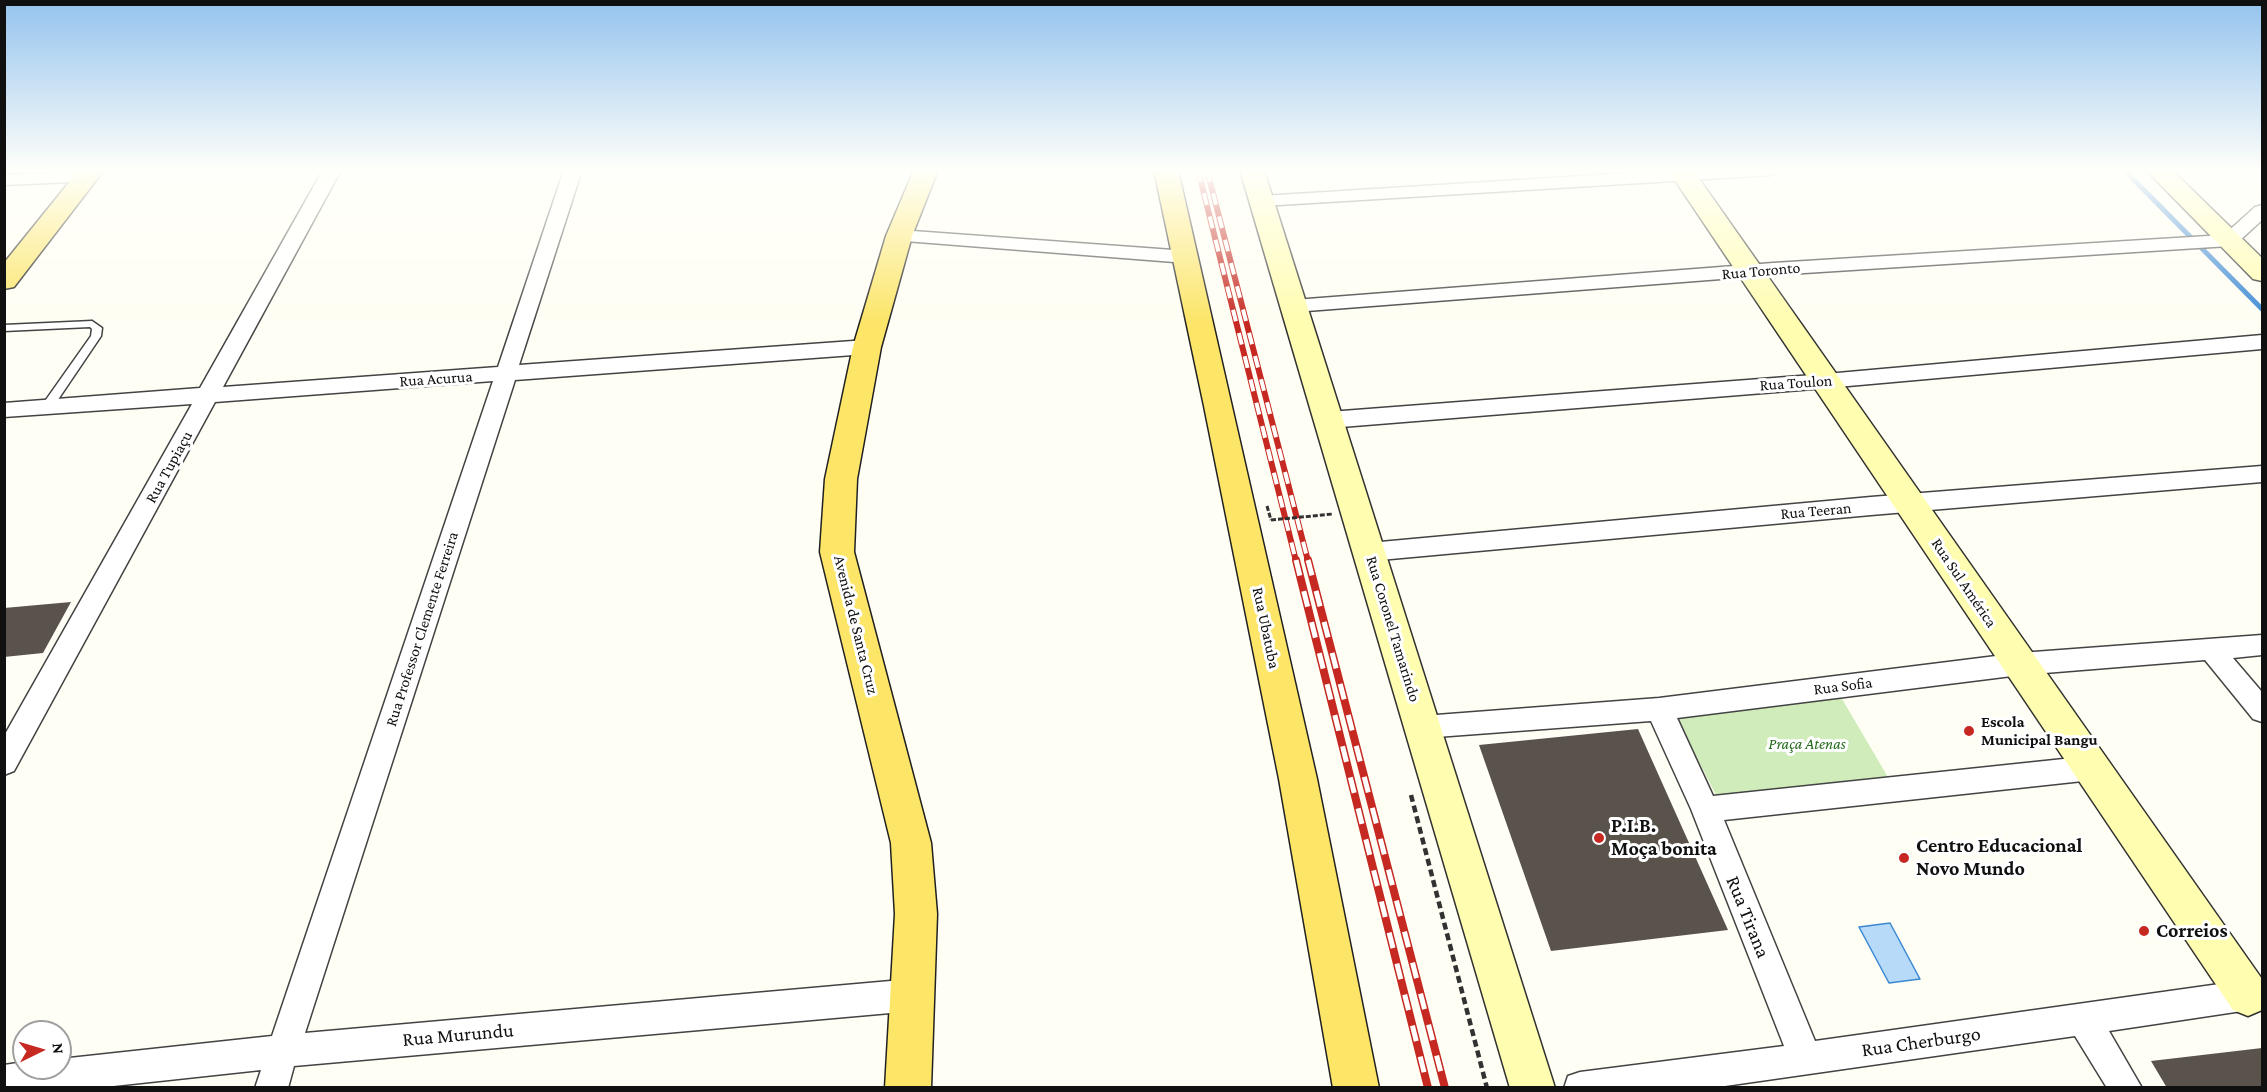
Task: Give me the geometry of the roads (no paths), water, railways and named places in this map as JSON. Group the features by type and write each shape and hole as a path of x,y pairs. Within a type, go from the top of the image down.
{"main road":[{"path":"5,279 51,221"},
{"name":"Avenida de Santa Cruz","path":"905,221 867,347 848,435 841,480 837,552 911,843 916,914 908,1088"},
{"name":"Rua Ubatuba","path":"1178,221 1298,779 1356,1088"}],"street":[{"name":"Rua Tupiaçu","path":"4,763 304,221"},
{"name":"Rua Professor Clemente Ferreira","path":"271,1088 556,221"},
{"name":"Rua Coronel Tamarindo","path":"1268,221 1533,1088"},
{"name":"Rua Sul América","path":"1715,221 2019,664 2255,994"},
{"path":"2210,221 2262,273"},
{"path":"2229,240 2251,221"},
{"path":"899,236 1186,257"},
{"name":"Rua Toronto","path":"1294,306 1750,272 2229,240"},
{"name":"Rua Toulon","path":"1329,420 1826,381 2262,342"},
{"name":"Rua Acurua","path":"4,410 867,347"},
{"name":"Rua Teeran","path":"1369,552 2262,474"},
{"name":"Rua Sofia","path":"1423,727 1659,709 2019,664 2262,645"},
{"path":"2211,649 2262,711"},
{"name":"Rua Tirana","path":"1659,709 1704,809 1806,1059"},
{"path":"1704,809 2092,768"},
{"name":"Rua Cherburgo","path":"1580,1088 1806,1059 2255,994"},
{"name":"Rua Murundu","path":"4,1081 283,1051 913,995"},
{"path":"2083,1019 2126,1088"}],"lane":[{"path":"4,328 92,324 97,328 96,336 46,407"}],"water":[{"path":"1890,923 1920,979 1889,983 1859,927"}],"waterway":[{"path":"2175,221 2262,309"}],"railway":[{"path":"1211,221 1296,561"},
{"path":"1220,221 1308,561"},
{"path":"1296,560 1428,1088"},
{"path":"1308,560 1445,1088"}],"place":[{"name":"Escola Municipal Bangu","path":"1969,731"},
{"name":"P.I.B. Moça bonita","path":"1599,838"},
{"name":"Centro Educacional Novo Mundo","path":"1904,858"},
{"name":"Correios","path":"2144,931"}],"park label":[{"name":"Praça Atenas","path":"1807,744"}]}
